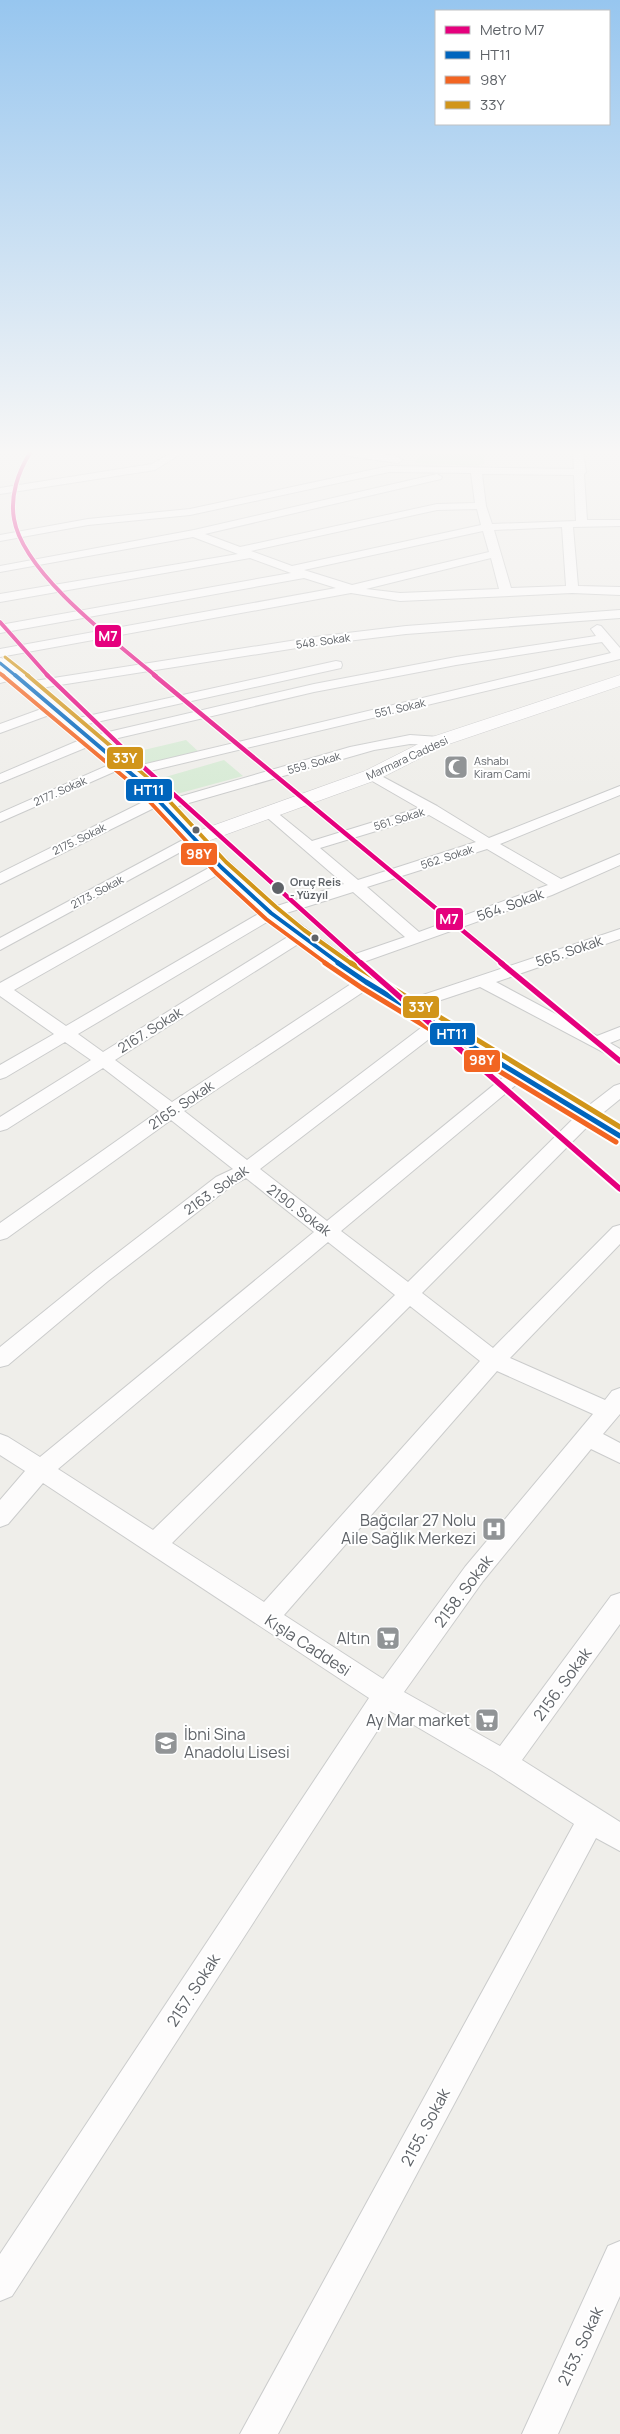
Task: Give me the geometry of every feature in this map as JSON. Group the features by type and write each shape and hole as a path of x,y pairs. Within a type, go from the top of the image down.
{"main road":[{"path":"11,676 74,723 161,803 221,867 271,913 300,936 366,982 620,1136"},
{"name":"Marmara Caddesi","path":"194,840 372,776 439,741 620,680"}],"street":[{"path":"0,569 13,567"},
{"path":"0,598 172,567"},
{"path":"285,567 352,589 400,597 572,589 620,591"},
{"path":"292,569 302,567"},
{"path":"0,653 352,589 444,567"},
{"path":"499,567 506,592"},
{"path":"570,567 572,589"},
{"path":"0,630 306,574"},
{"name":"548. Sokak","path":"11,676 406,630 586,615 620,614"},
{"name":"551. Sokak","path":"124,768 619,655 586,615"},
{"path":"0,779 92,740 314,688 456,661 605,638"},
{"path":"74,723 336,665"},
{"path":"0,729 55,708"},
{"name":"559. Sokak","path":"161,803 361,749 412,740 439,741"},
{"name":"2177. Sokak","path":"0,818 124,768"},
{"path":"372,776 432,809 561,886"},
{"name":"562. Sokak","path":"0,1073 271,913 489,844 620,790"},
{"name":"2175. Sokak","path":"0,879 161,803"},
{"name":"561. Sokak","path":"309,847 432,809"},
{"path":"270,814 417,938"},
{"name":"2173. Sokak","path":"0,945 194,840"},
{"name":"564. Sokak","path":"341,965 561,886 620,859"},
{"path":"1,989 221,867"},
{"name":"565. Sokak","path":"405,1006 620,934"},
{"name":"2167. Sokak","path":"0,1125 300,936"},
{"path":"482,980 620,1056"},
{"name":"2165. Sokak","path":"0,1233 170,1112 366,982"},
{"name":"2190. Sokak","path":"1,989 103,1059 494,1360 615,1404"},
{"name":"2163. Sokak","path":"0,1358 223,1182 246,1170 436,1025"},
{"path":"597,1043 620,1032"},
{"path":"0,1517 39,1471 327,1230 518,1074"},
{"path":"154,1545 586,1117 620,1090"},
{"path":"266,1618 494,1360 620,1232"},
{"name":"2158. Sokak","path":"386,1695 474,1574 589,1438 615,1404"},
{"path":"589,1438 620,1454"},
{"name":"Kışla Caddesi","path":"0,1443 39,1471 386,1695 504,1764 620,1838"},
{"name":"2156. Sokak","path":"504,1764 620,1604"},
{"name":"2157. Sokak","path":"0,2284 386,1695"},
{"name":"2155. Sokak","path":"258,2434 591,1820"},
{"name":"2153. Sokak","path":"540,2434 620,2258"}],"green space":[{"path":"186,740 199,752 139,766 127,754"},
{"path":"224,760 243,776 173,795 155,780"}],"metro line":[{"name":"M7","path":"40,567 81,614 620,1061"},
{"name":"M7","path":"0,622 51,679 129,754 408,1005 620,1189"}],"transit line":[{"name":"33Y","path":"5,657 79,717 146,776 226,862 304,930 370,976 620,1127"},
{"name":"HT11","path":"0,663 74,723 141,782 221,867 271,913 300,936 366,982 620,1136"},
{"name":"98Y","path":"0,673 136,787 216,873 266,919 295,942 362,988 616,1142"}],"place":[{"name":"Ashabı Kiram Cami","path":"456,767"},
{"name":"Oruç Reis - Yüzyıl","path":"278,888"},
{"name":"Bağcılar 27 Nolu Aile Sağlık Merkezi","path":"494,1529"},
{"name":"Altın","path":"388,1638"},
{"name":"Ay Mar market","path":"487,1720"},
{"name":"İbni Sina Anadolu Lisesi","path":"166,1743"}]}
